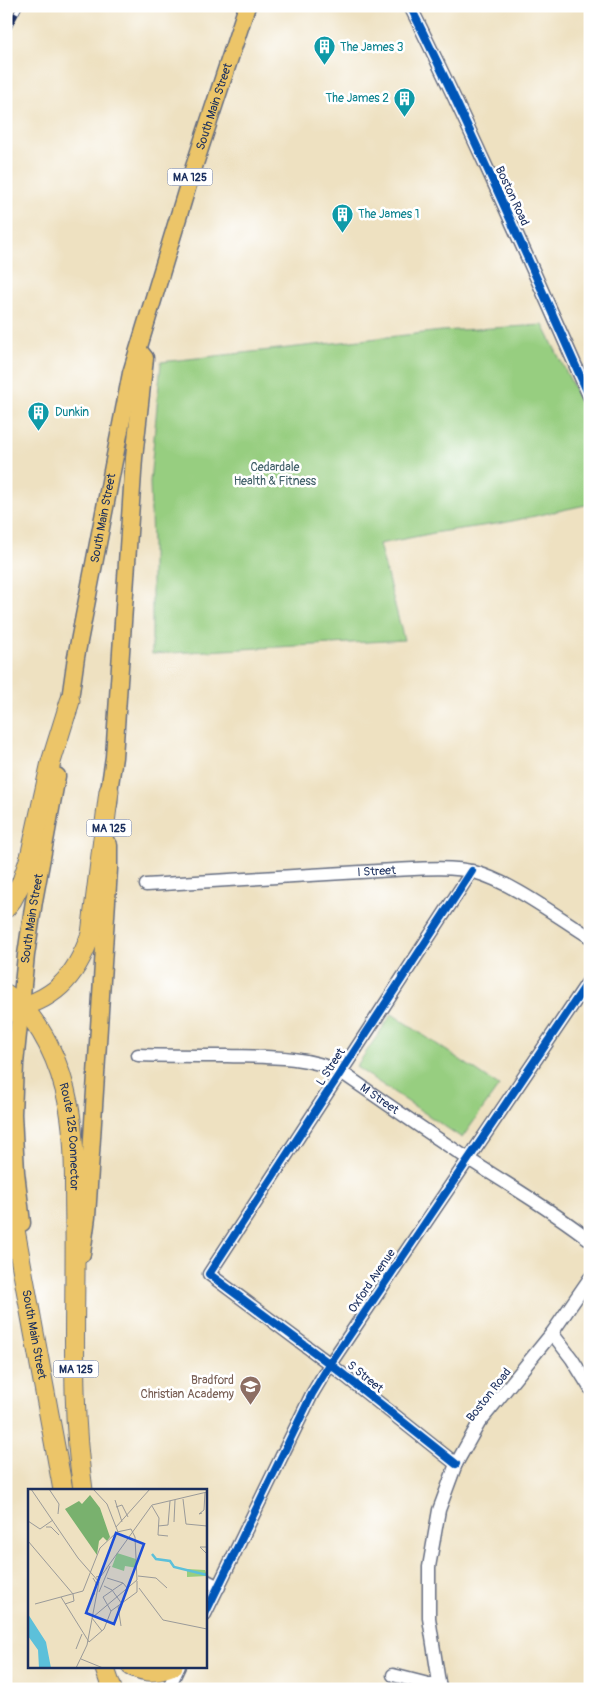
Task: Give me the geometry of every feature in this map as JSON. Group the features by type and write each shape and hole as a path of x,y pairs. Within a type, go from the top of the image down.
{"highway":[{"path":"6,908 22,881 30,857 51,762 70,701"},
{"path":"14,1009 42,1000 64,984 86,947 91,934 109,791"},
{"name":"Route 125 Connector","path":"6,994 14,1009 37,1025 59,1071 70,1114 74,1150 76,1298"},
{"path":"6,1182 21,1258"},
{"name":"South Main Street","path":"21,1258 63,1489"},
{"name":"South Main Street","path":"76,1298 76,1395 80,1467 84,1489"},
{"path":"105,1668 113,1689"},
{"path":"111,1668 113,1689"},
{"path":"138,1668 151,1672 168,1668"}],"main road":[{"name":"South Main Street","path":"21,1258 23,1233 16,1172 13,1114 15,1064 14,1009 26,955 76,657 131,373 188,185 247,6"},
{"name":"South Main Street","path":"76,1298 87,1217 109,869 109,791 114,757 134,458 145,358 139,350"}],"street":[{"name":"Boston Road","path":"410,6 502,198 590,398"},
{"name":"I Street","path":"146,885 402,869 426,868 472,871 512,888 590,937"},
{"name":"L Street","path":"209,1274 472,871"},
{"name":"Oxford Avenue","path":"206,1612 312,1394 330,1364 590,979"},
{"name":"M Street","path":"138,1056 278,1057 308,1060 326,1065 341,1072 468,1159 571,1225 590,1240"},
{"name":"S Street","path":"209,1274 330,1364 456,1464"},
{"name":"Boston Road","path":"440,1688 430,1618 429,1567 439,1510 456,1464 479,1423 552,1333 590,1278"},
{"path":"552,1333 572,1359 590,1388"},
{"path":"206,1580 219,1587"},
{"path":"168,1689 178,1668"},
{"path":"393,1676 440,1688"}],"green space":[{"name":"Cedardale Health & Fitness","path":"543,325 590,420 590,504 503,523 439,532 379,544 404,640 152,654 150,482 161,362 442,331"},
{"path":"392,1014 499,1086 462,1138 356,1067"}],"railway":[{"path":"6,17 11,6"},
{"path":"6,33 20,6"}],"cycle path":[{"path":"410,6 480,152 590,398"},
{"path":"456,1464 330,1364 209,1274 472,871"},
{"path":"206,1612 312,1394 330,1364 590,979"}],"place":[{"name":"The James 3","path":"324,66"},
{"name":"The James 2","path":"405,117"},
{"name":"The James 1","path":"342,233"},
{"name":"Dunkin","path":"39,431"},
{"name":"Bradford Christian Academy","path":"250,1406"}]}
